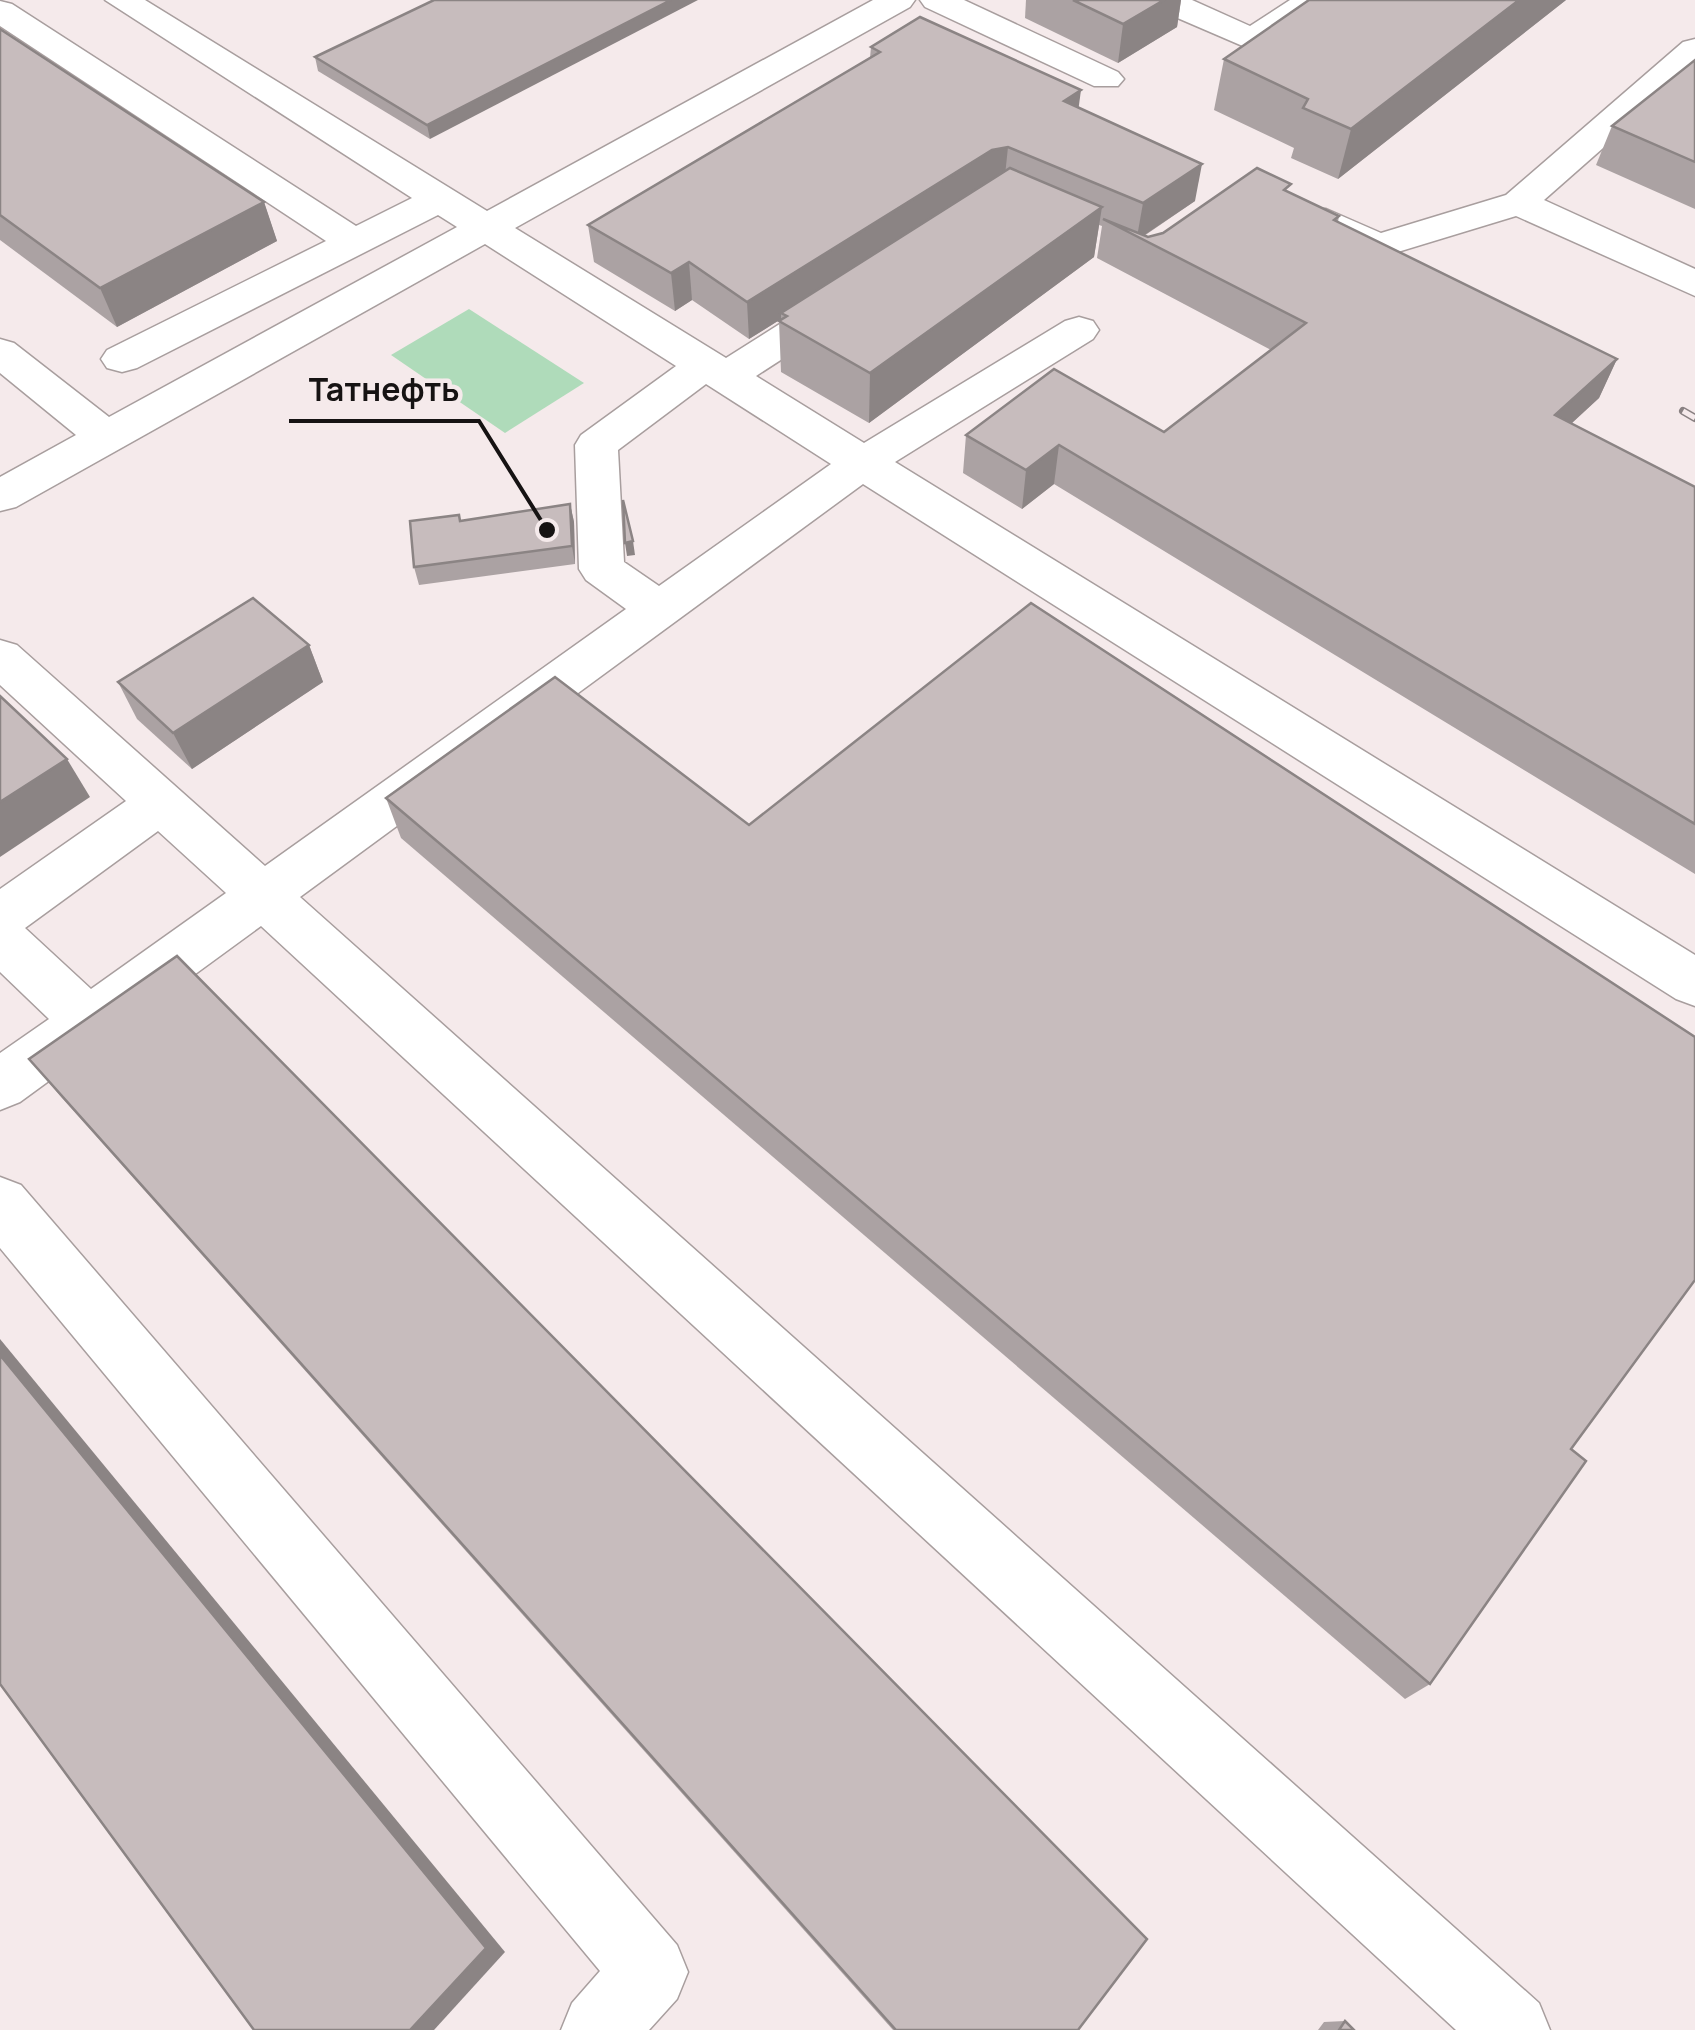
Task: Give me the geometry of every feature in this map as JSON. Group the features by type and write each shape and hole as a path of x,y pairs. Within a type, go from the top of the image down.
{"street":[{"path":"122,0 1695,983"},
{"path":"0,496 898,0"},
{"path":"936,0 1106,80"},
{"path":"1164,0 1252,40 1313,0"},
{"path":"0,11 354,242"},
{"path":"1280,202 1378,246 1519,202 1695,50"},
{"path":"122,358 442,198"},
{"path":"1519,202 1695,284"},
{"path":"659,610 602,569 596,445 716,370 872,282"},
{"path":"0,1084 267,896 862,462 1079,330"},
{"path":"0,352 106,437"},
{"path":"0,657 1512,2030"},
{"path":"0,917 160,802"},
{"path":"0,938 89,1022"},
{"path":"0,1204 650,1972 599,2030"}],"green space":[{"path":"469,309 584,383 505,433 391,355"}],"building":[{"path":"434,0 671,0 427,125 315,57"},
{"path":"1073,0 1164,0 1123,24"},
{"path":"1309,0 1519,0 1351,129 1303,108 1308,99 1224,59"},
{"path":"920,17 1081,90 1064,101 1202,164 1143,203 1008,147 992,150 747,302 689,262 671,273 588,225 880,52 871,47"},
{"path":"0,29 264,202 100,288 0,215"},
{"path":"1695,60 1695,162 1612,126"},
{"path":"1010,168 1102,207 870,373 779,321 787,316 781,313"},
{"path":"1257,168 1291,184 1284,190 1339,216 1334,220 1617,359 1555,415 1695,487 1695,824 1059,445 1026,470 966,435 1054,369 1164,432 1306,323 1103,219 1148,237 1163,233"},
{"path":"623,500 633,541 625,543"},
{"path":"570,504 572,546 414,567 410,521 459,515 460,521"},
{"path":"253,598 309,645 173,733 118,682"},
{"path":"1031,603 1695,1037 1695,1280 1571,1449 1586,1461 1430,1684 386,798 555,677 749,825"},
{"path":"0,696 67,759 0,802"},
{"path":"177,956 1147,1939 1078,2030 896,2030 29,1059"},
{"path":"0,1355 486,1948 410,2030 254,2030 0,1684"},
{"path":"1345,2021 1354,2030 1339,2030"}],"railway":[{"path":"1683,411 1695,418"}],"place":[{"name":"Татнефть","path":"547,530"}]}
